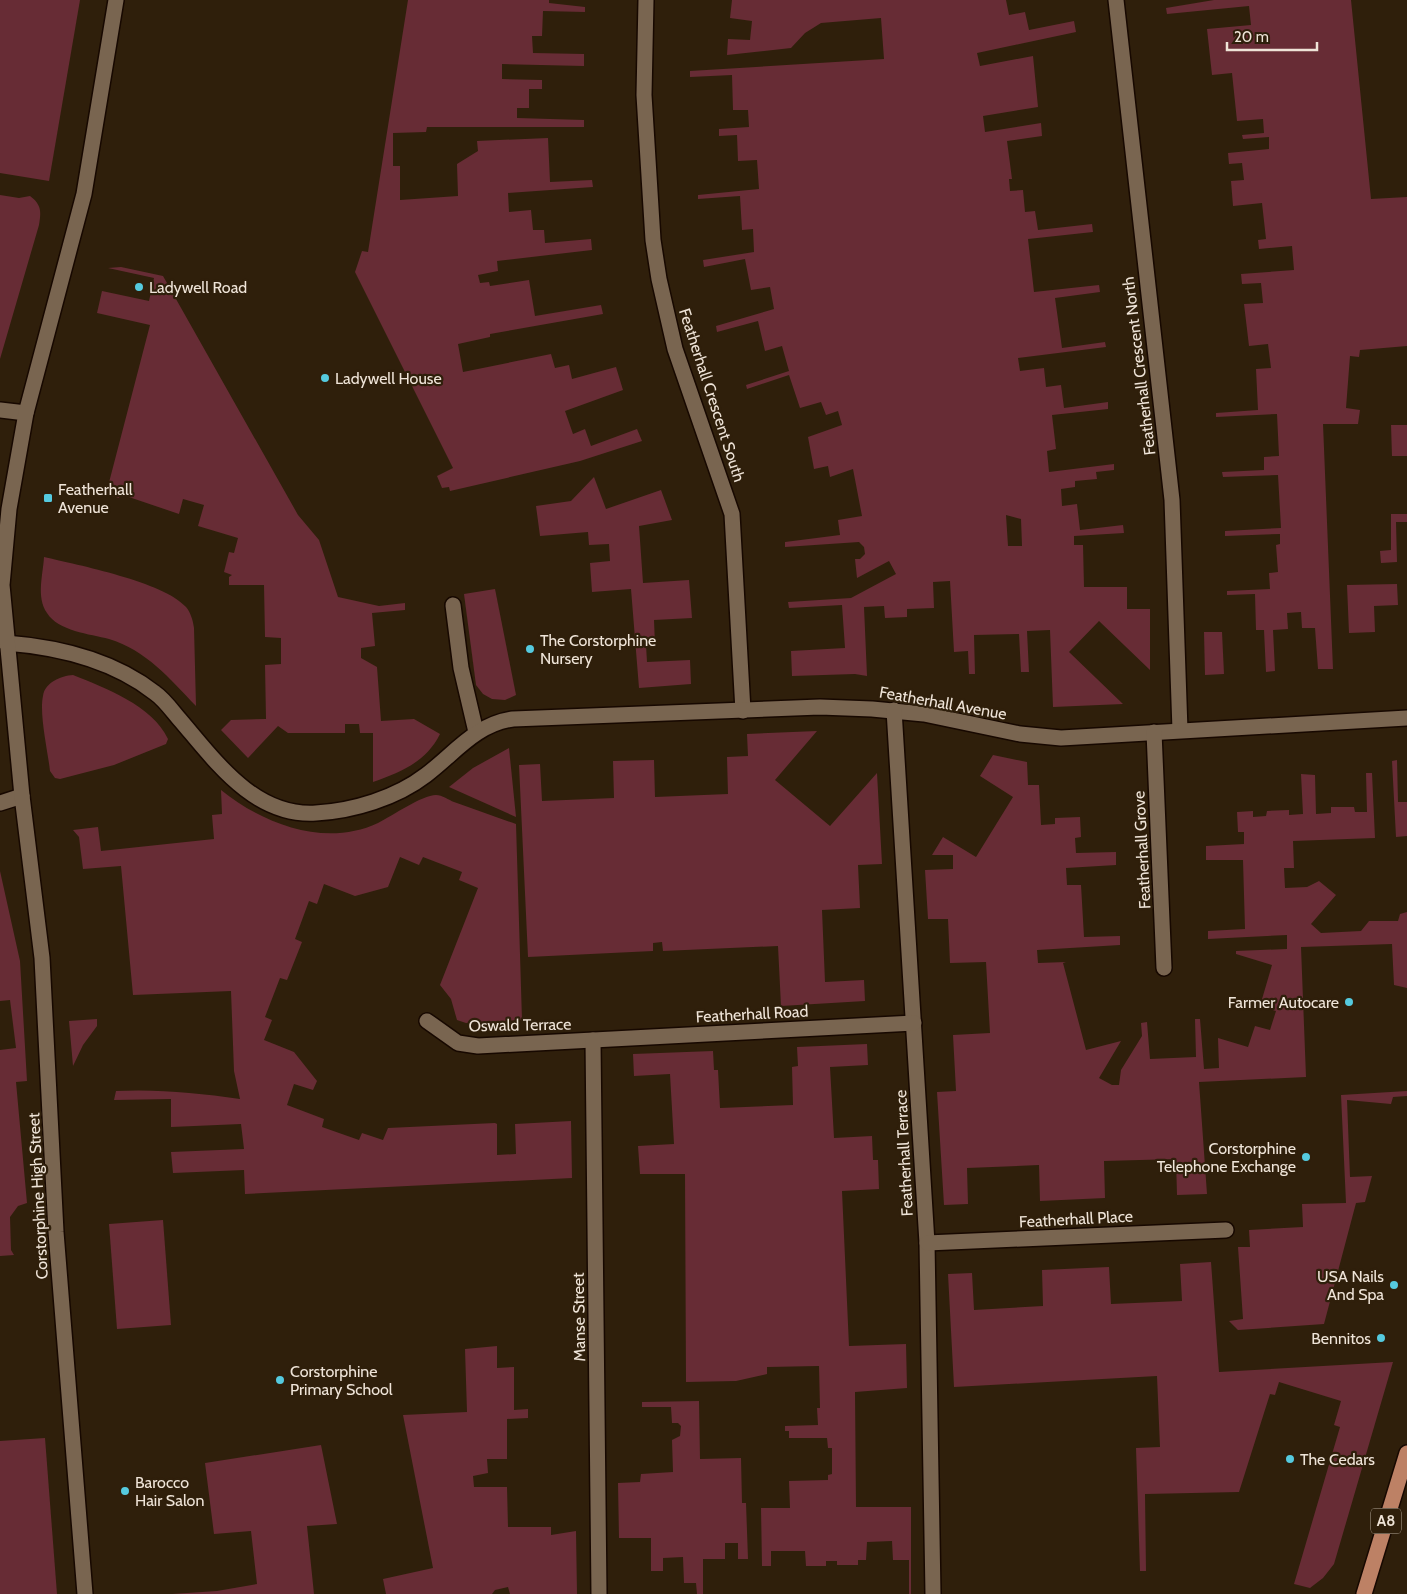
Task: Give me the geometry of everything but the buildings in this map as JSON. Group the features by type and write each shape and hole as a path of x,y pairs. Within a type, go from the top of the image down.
{"main road":[{"name":"A8","path":"1363,1592 1407,1453"}],"street":[{"path":"0,803 22,796 2,593 9,509 26,413 84,194 116,0"},
{"name":"Featherhall Crescent South","path":"646,0 644,96 653,240 659,279 675,349 732,514 743,711"},
{"name":"Featherhall Crescent North","path":"1116,0 1172,500 1180,730"},
{"path":"0,410 26,413"},
{"path":"453,604 461,668 476,732"},
{"name":"Featherhall Avenue","path":"6,643 74,652 140,682 157,694 238,785 253,796 284,810 313,814 360,806 404,789 427,774 476,732 490,724 513,719 820,707 894,710 1046,738 1407,718"},
{"name":"Featherhall Terrace","path":"894,710 904,898 914,1023 927,1243 933,1594"},
{"name":"Featherhall Grove","path":"1154,732 1164,968"},
{"name":"Corstorphine High Street","path":"22,796 42,958 56,1232 85,1594"},
{"name":"Oswald Terrace","path":"427,1020 458,1043 468,1045 593,1040"},
{"name":"Featherhall Road","path":"593,1040 914,1023"},
{"name":"Manse Street","path":"593,1040 599,1594"},
{"name":"Featherhall Place","path":"927,1243 1226,1230"}],"shaded area":[{"path":"0,0 80,0 49,181 0,173"},
{"path":"408,0 549,0 549,3 585,7 585,12 543,11 542,36 532,36 533,53 584,54 584,66 502,64 502,79 542,80 542,89 529,89 529,108 517,108 517,118 584,120 584,127 427,127 426,132 393,133 393,166 400,166 400,200 458,196 457,164 478,151 477,141 548,138 550,182 592,180 593,187 508,193 509,212 531,210 533,230 544,230 545,243 591,239 592,250 497,261 498,271 478,275 480,283 489,282 490,286 529,280 535,316 601,305 603,314 490,334 490,337 458,344 463,372 551,354 555,368 569,365 572,379 616,367 623,390 565,411 573,434 585,429 591,446 637,429 642,441 580,461 450,491 449,487 442,488 437,476 453,468 355,272 362,251 368,252"},
{"path":"732,0 1006,0 1009,15 1025,12 1029,30 1074,21 1076,32 977,53 980,66 1033,56 1038,107 983,116 985,132 1041,123 1042,136 1007,141 1012,179 1009,179 1010,191 1023,190 1025,212 1035,211 1038,230 1092,224 1093,232 1028,239 1034,292 1099,285 1100,292 1055,298 1062,348 1105,342 1106,347 1018,358 1020,371 1044,368 1046,387 1061,385 1064,408 1108,402 1108,409 1052,415 1056,449 1047,451 1049,472 1114,464 1114,470 1096,472 1097,479 1075,481 1075,487 1061,489 1062,506 1077,504 1080,530 1123,525 1124,533 1074,536 1074,545 1083,545 1084,587 1127,587 1127,609 1150,609 1150,670 1099,621 1069,652 1123,704 1053,707 1050,630 1027,631 1029,672 1021,672 1019,634 974,635 975,674 969,674 968,651 954,652 950,581 933,582 934,608 907,609 907,617 885,618 884,606 864,607 867,676 855,674 792,676 791,651 845,648 842,605 789,608 788,602 851,598 896,574 889,561 857,578 855,559 860,559 865,554 864,547 859,542 785,547 785,542 840,535 838,520 862,516 853,469 830,477 828,466 814,469 808,437 842,425 838,411 826,415 821,402 800,408 789,375 747,389 746,385 789,371 782,346 765,351 758,321 717,332 716,326 774,309 770,287 751,290 745,259 704,267 703,260 754,252 753,229 742,230 740,196 698,199 698,195 759,189 757,160 738,161 737,135 719,136 719,129 749,127 748,110 733,110 732,75 690,77 690,71 884,59 881,18 821,23 805,33 791,48 727,55 728,39 750,40 752,21 730,18","holes":["1006,515 1021,519 1022,546 1008,546"]},
{"path":"1214,0 1351,0 1371,199 1407,197 1407,346 1360,350 1359,357 1350,356 1346,408 1360,410 1358,424 1323,424 1333,669 1318,669 1315,628 1302,628 1301,612 1287,613 1288,629 1273,630 1275,671 1266,672 1264,630 1256,630 1255,594 1227,595 1227,591 1270,589 1269,573 1278,572 1276,545 1280,544 1280,534 1225,536 1225,531 1281,528 1278,475 1223,477 1222,472 1264,470 1264,457 1279,456 1277,414 1216,417 1216,413 1258,410 1256,369 1271,368 1268,344 1249,346 1244,304 1263,303 1261,283 1242,284 1241,274 1294,270 1292,246 1259,249 1258,240 1266,239 1262,203 1233,206 1231,181 1244,180 1242,163 1229,164 1228,153 1269,149 1269,137 1243,139 1242,135 1264,133 1263,119 1237,121 1232,73 1212,75 1207,29 1251,25 1249,6 1167,14 1166,8"},
{"path":"0,195 19,198 30,196 37,202 40,212 39,225 0,359"},
{"path":"121,267 163,276 298,515 319,540 338,597 379,606 405,603 405,610 372,613 375,646 361,648 361,658 377,667 381,721 414,719 440,734 428,752 412,765 373,782 373,733 360,733 359,724 345,724 345,733 288,733 278,726 248,758 221,730 231,720 266,719 265,665 281,664 281,638 265,637 264,585 229,585 229,577 232,575 224,572 229,552 234,553 238,538 198,526 204,505 183,499 179,514 120,494 119,498 106,494 150,325 97,313 102,291 149,301 154,278 108,268"},
{"path":"1391,425 1407,425 1407,456 1392,456"},
{"path":"594,477 606,509 661,490 672,520 639,526 643,583 689,580 692,618 654,620 655,645 646,645 647,662 690,660 691,684 639,688 631,589 592,592 590,563 610,561 609,544 589,545 588,532 540,536 536,506 571,501"},
{"path":"1391,514 1407,514 1407,522 1396,522 1397,562 1381,563 1380,551 1391,550"},
{"path":"44,557 140,582 175,598 186,607 192,617 194,628 196,706 157,666 135,650 109,639 66,628 52,619 44,607 41,593"},
{"path":"1397,584 1398,605 1374,606 1375,632 1349,633 1347,585"},
{"path":"495,589 516,695 505,700 492,699 483,694 476,685 464,594"},
{"path":"1204,632 1222,632 1224,674 1205,675"},
{"path":"73,675 113,692 139,707 161,727 168,739 166,744 114,765 60,779 55,778 50,771 44,733 43,696 50,683"},
{"path":"817,731 775,780 830,826 877,773 882,864 858,865 860,908 822,910 825,982 864,980 865,1001 781,1006 778,946 663,951 662,942 653,943 653,951 528,957 519,765 540,764 542,801 614,798 613,761 654,760 655,797 728,794 727,757 748,756 747,734"},
{"path":"509,748 516,817 449,787 473,768"},
{"path":"993,755 1027,762 1028,785 1039,785 1041,825 1055,824 1055,818 1080,817 1081,837 1075,838 1076,853 1116,852 1116,865 1066,868 1067,885 1081,885 1084,937 1120,936 1120,945 1037,950 1038,963 1066,962 1063,963 1086,1050 1121,1041 1099,1078 1112,1085 1119,1085 1121,1070 1142,1036 1141,1023 1147,1022 1150,1059 1196,1057 1195,1019 1200,1019 1204,1069 1219,1068 1218,1038 1248,1047 1255,1026 1270,1030 1276,1011 1260,1006 1272,965 1236,954 1236,951 1287,949 1287,935 1208,939 1208,931 1245,929 1243,860 1206,860 1206,846 1244,844 1244,832 1238,832 1237,812 1253,811 1253,817 1266,816 1267,811 1289,810 1289,815 1303,814 1301,774 1315,775 1316,814 1331,813 1331,807 1354,807 1355,812 1367,812 1366,773 1372,773 1375,838 1293,841 1294,868 1284,868 1285,888 1307,887 1319,881 1336,895 1311,924 1321,933 1361,931 1369,921 1398,921 1400,914 1407,912 1407,988 1394,985 1392,944 1301,947 1306,1077 1199,1082 1207,1194 1177,1195 1176,1159 1104,1161 1105,1198 1040,1201 1039,1165 967,1168 968,1204 944,1205 937,1092 956,1091 953,1035 990,1033 986,962 950,963 948,919 928,919 925,870 953,869 953,855 932,855 943,837 976,857 1013,797 980,776"},
{"path":"1397,760 1398,802 1407,802 1407,836 1396,837 1392,761"},
{"path":"221,790 256,813 275,822 295,829 316,833 358,830 378,823 423,798 436,795 516,824 522,1020 466,1023 457,1020 451,999 440,985 478,888 459,880 462,872 423,857 419,865 400,857 388,887 355,896 324,884 317,904 309,901 295,939 302,942 287,980 280,978 265,1017 272,1020 264,1040 294,1052 317,1081 313,1090 294,1084 287,1105 324,1119 322,1127 359,1140 362,1133 383,1140 388,1128 495,1123 497,1124 497,1155 516,1154 515,1124 571,1121 572,1178 245,1194 244,1170 173,1173 171,1152 244,1149 241,1124 171,1127 171,1099 114,1100 116,1091 178,1092 240,1099 234,1071 231,991 133,995 121,866 83,869 79,837 73,830 98,827 101,851 214,839 212,815 222,814"},
{"path":"0,871 20,961 27,1081 16,1082 27,1203 18,1206 10,1217 11,1250 14,1255 0,1256 0,1050 16,1048 10,1000 0,1001"},
{"path":"97,1019 97,1026 83,1045 73,1066 69,1021"},
{"path":"867,1044 868,1065 830,1067 834,1138 872,1136 873,1160 878,1160 879,1189 842,1191 849,1346 906,1344 907,1388 855,1392 856,1507 911,1507 911,1594 909,1594 909,1560 893,1560 892,1541 867,1542 866,1560 858,1560 858,1565 837,1565 837,1561 826,1561 826,1566 806,1566 805,1551 771,1551 771,1566 762,1566 761,1508 790,1508 789,1481 828,1480 828,1475 832,1474 832,1448 828,1448 827,1438 789,1438 789,1431 785,1431 785,1426 818,1425 817,1408 820,1408 819,1366 767,1367 767,1374 736,1381 686,1382 685,1174 640,1174 638,1146 674,1144 670,1074 634,1076 633,1054 713,1051 714,1070 718,1070 720,1108 793,1105 792,1067 798,1066 797,1047"},
{"path":"1407,1091 1407,1096 1393,1097 1391,1104 1347,1100 1350,1177 1372,1176 1365,1202 1356,1203 1324,1324 1238,1330 1229,1321 1243,1319 1238,1247 1250,1247 1249,1230 1303,1227 1302,1204 1346,1203 1341,1095"},
{"path":"163,1220 171,1325 117,1329 109,1224"},
{"path":"1211,1262 1219,1372 1393,1362 1334,1564 1323,1578 1310,1588 1294,1584 1340,1427 1334,1425 1341,1401 1279,1382 1275,1395 1270,1394 1239,1492 1145,1494 1146,1571 1140,1571 1136,1448 1160,1447 1157,1376 954,1387 948,1274 972,1273 974,1310 1043,1306 1042,1270 1109,1267 1111,1304 1182,1301 1180,1264"},
{"path":"497,1346 497,1368 514,1367 514,1410 528,1409 528,1418 507,1419 507,1459 487,1459 488,1473 473,1476 474,1487 507,1487 508,1527 551,1527 551,1535 576,1531 577,1594 510,1594 508,1587 495,1590 492,1594 386,1594 383,1579 433,1568 403,1415 467,1412 465,1349"},
{"path":"699,1401 700,1459 741,1458 742,1503 746,1503 748,1559 738,1559 738,1543 725,1543 725,1559 703,1559 703,1594 697,1594 696,1583 684,1583 683,1557 663,1558 663,1571 651,1571 651,1538 619,1538 618,1483 640,1482 641,1474 673,1472 672,1440 680,1436 681,1426 678,1423 672,1423 671,1407 642,1407 642,1402"},
{"path":"45,1438 57,1594 0,1594 0,1441"},
{"path":"321,1445 337,1524 307,1526 314,1594 172,1594 217,1591 257,1584 251,1531 214,1534 205,1463"}],"place":[{"name":"Ladywell Road","path":"139,287"},
{"name":"Ladywell House","path":"325,378"},
{"name":"Featherhall Avenue","path":"48,498"},
{"name":"The Corstorphine Nursery","path":"530,649"},
{"name":"Farmer Autocare","path":"1349,1002"},
{"name":"Corstorphine Telephone Exchange","path":"1306,1157"},
{"name":"USA Nails And Spa","path":"1394,1285"},
{"name":"Bennitos","path":"1381,1338"},
{"name":"Corstorphine Primary School","path":"280,1380"},
{"name":"The Cedars","path":"1290,1459"},
{"name":"Barocco Hair Salon","path":"125,1491"}]}
